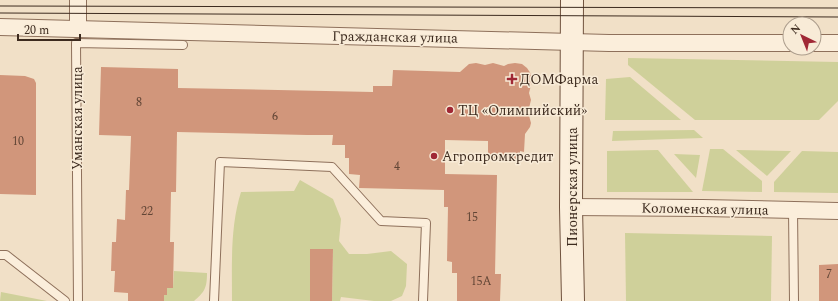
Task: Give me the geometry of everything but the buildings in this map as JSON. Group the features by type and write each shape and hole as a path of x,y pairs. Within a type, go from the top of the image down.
{"street":[{"path":"78,0 78,29"},
{"name":"Пионерская улица","path":"572,0 571,207 573,301"},
{"name":"Гражданская улица","path":"0,27 609,43 782,43"},
{"path":"822,43 838,43"},
{"name":"Коломенская улица","path":"571,207 838,211"}],"lane":[{"name":"Уманская улица","path":"78,301 76,43 183,45"},
{"path":"214,301 220,162 332,166 381,221 426,223 423,301"},
{"path":"793,210 794,301"},
{"path":"0,255 6,255 65,301"}],"green space":[{"path":"628,58 838,62 838,101 819,120 695,120 628,65"},
{"path":"630,77 681,120 605,120 606,79"},
{"path":"694,130 703,138 612,141 613,131"},
{"path":"710,149 723,149 762,181 762,192 702,191"},
{"path":"658,150 693,192 607,192 607,151"},
{"path":"736,150 791,151 767,176"},
{"path":"802,151 838,152 838,193 774,192 774,182"},
{"path":"674,154 700,155 696,178"},
{"path":"300,180 333,199 341,219 339,241 349,254 367,254 391,251 407,264 406,286 402,296 391,301 374,301 341,297 340,301 332,301 333,249 311,249 310,301 232,301 233,232 237,205 241,192 294,191"},
{"path":"625,233 772,236 771,301 626,301"},
{"path":"174,271 207,273 207,282 201,295 194,301 164,301 164,295 167,295 167,288 173,288"},
{"path":"1,292 47,301 0,301"}],"tram line":[{"path":"0,6 838,8"},
{"path":"0,13 838,17"}],"place":[{"name":"ДОМФарма","path":"512,79"},
{"name":"ТЦ «Олимпийский»","path":"450,110"},
{"name":"Агропромкредит","path":"434,156"}]}
